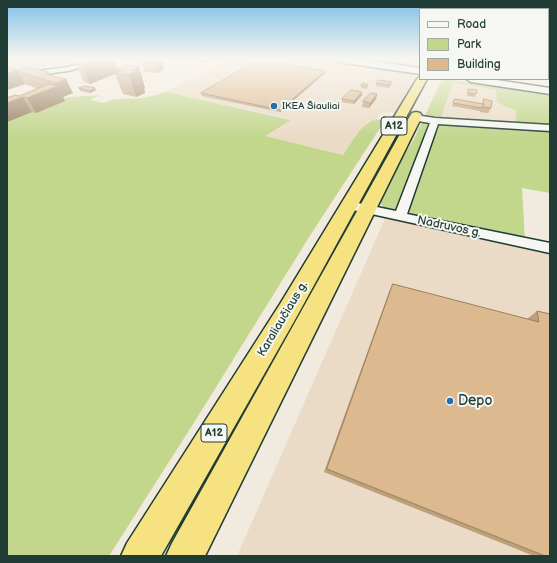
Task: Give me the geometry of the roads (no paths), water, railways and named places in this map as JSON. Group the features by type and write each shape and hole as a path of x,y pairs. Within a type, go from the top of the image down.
{"highway":[{"name":"Karaliaučiaus g.","path":"185,556 357,207 419,85"},
{"name":"Karaliaučiaus g.","path":"140,556 288,311 416,118 422,105"}],"main road":[{"path":"509,85 550,92"}],"street":[{"path":"416,118 550,128"},
{"path":"400,216 435,120"},
{"name":"Nadruvos g.","path":"357,207 550,248"}],"place":[{"name":"IKEA Šiauliai","path":"274,106"},
{"name":"Depo","path":"450,401"}]}
